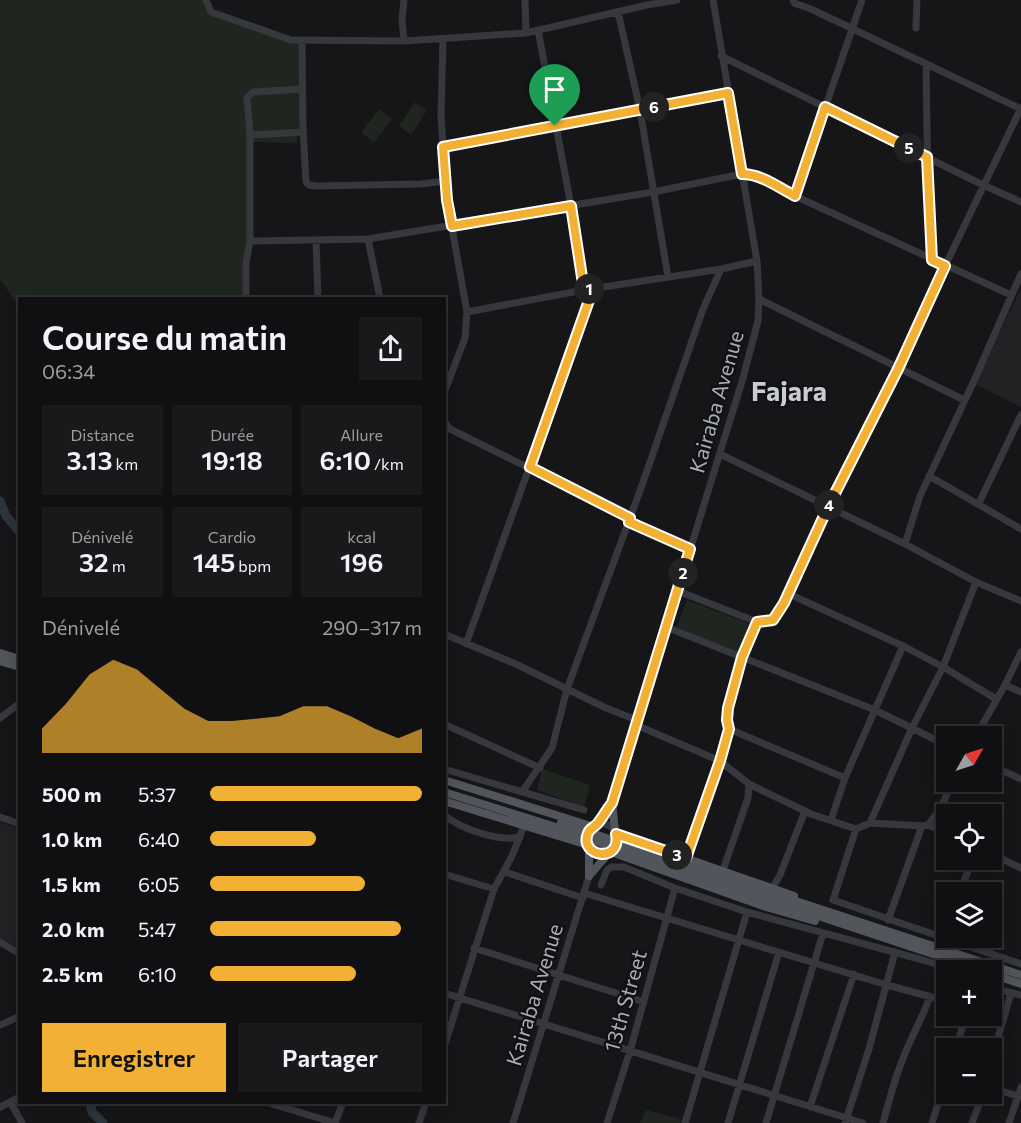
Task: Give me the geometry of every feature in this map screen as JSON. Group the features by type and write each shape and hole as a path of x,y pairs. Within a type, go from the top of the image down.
{"main road":[{"path":"0,653 18,658"},
{"path":"0,661 18,667"},
{"path":"446,781 595,826 612,803"},
{"path":"446,787 518,808 953,960"},
{"path":"446,793 812,910"},
{"path":"446,802 589,846 589,876"},
{"path":"612,803 615,832 817,904 828,916"},
{"path":"589,876 609,853 765,907 812,920 828,916 1021,975"},
{"path":"1002,977 1021,984"}],"street":[{"path":"206,0 211,12 291,40 404,41 526,33 678,0"},
{"path":"404,0 402,19 404,41"},
{"path":"525,0 526,33"},
{"name":"Kairaba Avenue","path":"612,803 754,340 759,299 757,261 713,0"},
{"path":"678,591 757,622 773,620 789,594 828,507 898,369 983,185 1021,109 794,3 793,0"},
{"path":"795,196 862,0"},
{"path":"916,28 917,0"},
{"path":"618,12 640,110 668,277"},
{"path":"538,30 571,206 584,290"},
{"path":"443,39 441,116 443,147 452,226 467,312 465,338 446,388"},
{"path":"302,40 304,178 309,185 420,184 446,181"},
{"path":"721,56 1021,202"},
{"path":"926,64 927,157 932,260"},
{"path":"246,297 246,263 250,241 250,135 247,98 250,93 302,89"},
{"path":"443,147 728,93"},
{"path":"250,135 303,132"},
{"path":"250,241 368,239 653,192 742,174 753,174 795,196 1011,295"},
{"path":"368,239 380,297"},
{"path":"315,240 318,297"},
{"path":"467,312 757,261"},
{"path":"522,792 552,748 567,689 630,520 703,309 721,268"},
{"path":"905,544 920,496 1021,274"},
{"path":"466,644 593,289"},
{"path":"759,299 964,400"},
{"path":"979,503 1021,415"},
{"path":"447,429 530,467 690,549"},
{"path":"720,454 905,544 976,582 1021,601"},
{"path":"929,476 1021,529"},
{"path":"870,823 912,728 943,667 976,582"},
{"path":"789,594 903,646 996,699"},
{"path":"686,858 720,761 729,729 728,708 742,657 757,622"},
{"path":"666,627 875,710 936,740"},
{"path":"446,634 518,665 720,761 749,784 805,812 856,829 870,823 925,826 936,830"},
{"path":"831,820 845,778 903,646"},
{"path":"981,726 1021,652"},
{"path":"1005,685 1021,692"},
{"path":"0,718 18,704"},
{"path":"446,725 540,768"},
{"path":"729,729 845,778"},
{"path":"446,770 584,810"},
{"path":"1002,770 1021,779"},
{"path":"723,870 747,798 749,784"},
{"path":"888,920 925,826 940,809 948,792"},
{"path":"773,887 805,812"},
{"path":"0,817 18,823"},
{"path":"446,817 452,822 479,832 503,838 520,837"},
{"path":"607,825 615,832 616,844 609,853 598,854 589,846 588,835 595,826 607,825"},
{"path":"446,1041 494,889 505,872 524,826"},
{"path":"856,829 833,900 888,920 936,933"},
{"path":"1002,859 1021,868"},
{"path":"601,885 607,870 617,866 747,912 936,964"},
{"path":"505,872 936,998"},
{"path":"446,875 494,889"},
{"name":"Kairaba Avenue","path":"513,1123 589,876"},
{"name":"13th Street","path":"607,1123 630,1051 675,888"},
{"path":"685,1123 747,912"},
{"path":"766,1123 824,933"},
{"path":"0,942 18,953"},
{"path":"474,948 644,1002"},
{"path":"979,948 1021,964"},
{"path":"728,1123 779,952"},
{"path":"846,1120 869,1049 895,952"},
{"path":"810,1107 854,974"},
{"path":"1002,991 1021,995"},
{"path":"998,1038 1011,993"},
{"path":"446,994 846,1120 863,1123"},
{"path":"883,1123 904,1054 930,996"},
{"path":"0,1025 18,1017"},
{"path":"1009,1123 1020,1096 1021,1087"},
{"path":"1002,1091 1020,1096"},
{"path":"0,1107 18,1098"},
{"path":"11,1102 22,1123"},
{"path":"273,1104 335,1123 342,1104"},
{"path":"419,1123 425,1104"},
{"path":"932,1123 938,1104"},
{"path":"972,1123 979,1104"}],"shaded area":[{"path":"0,0 206,0 211,13 302,40 303,132 298,133 297,143 251,142 246,297 18,297 18,306 0,279"},
{"path":"415,102 427,110 411,135 399,126"},
{"path":"379,109 392,119 374,143 361,132"},
{"path":"1021,289 1021,407 973,383"},
{"path":"687,600 753,625 743,654 676,630"},
{"path":"542,769 590,785 584,807 537,790"},
{"path":"0,822 18,829 18,947 0,938"},
{"path":"646,1110 681,1119 680,1123 640,1123"}],"waterway":[{"path":"0,501 6,516 18,530"},
{"path":"90,1104 92,1112 103,1123"}],"district":[{"name":"Fajara","path":"789,392"}],"route":[{"path":"728,93 742,174 753,174 795,196 825,107 927,157 932,260 945,266 898,369 828,507 784,603 773,620 757,622 742,657 728,708 729,729 720,761 686,858 616,834 615,847 608,854 594,852 587,842 589,832 597,825 612,803 690,549 629,522 630,518 530,467 593,289 584,290 571,206 452,226 447,200 443,147 555,126 728,93"}]}
